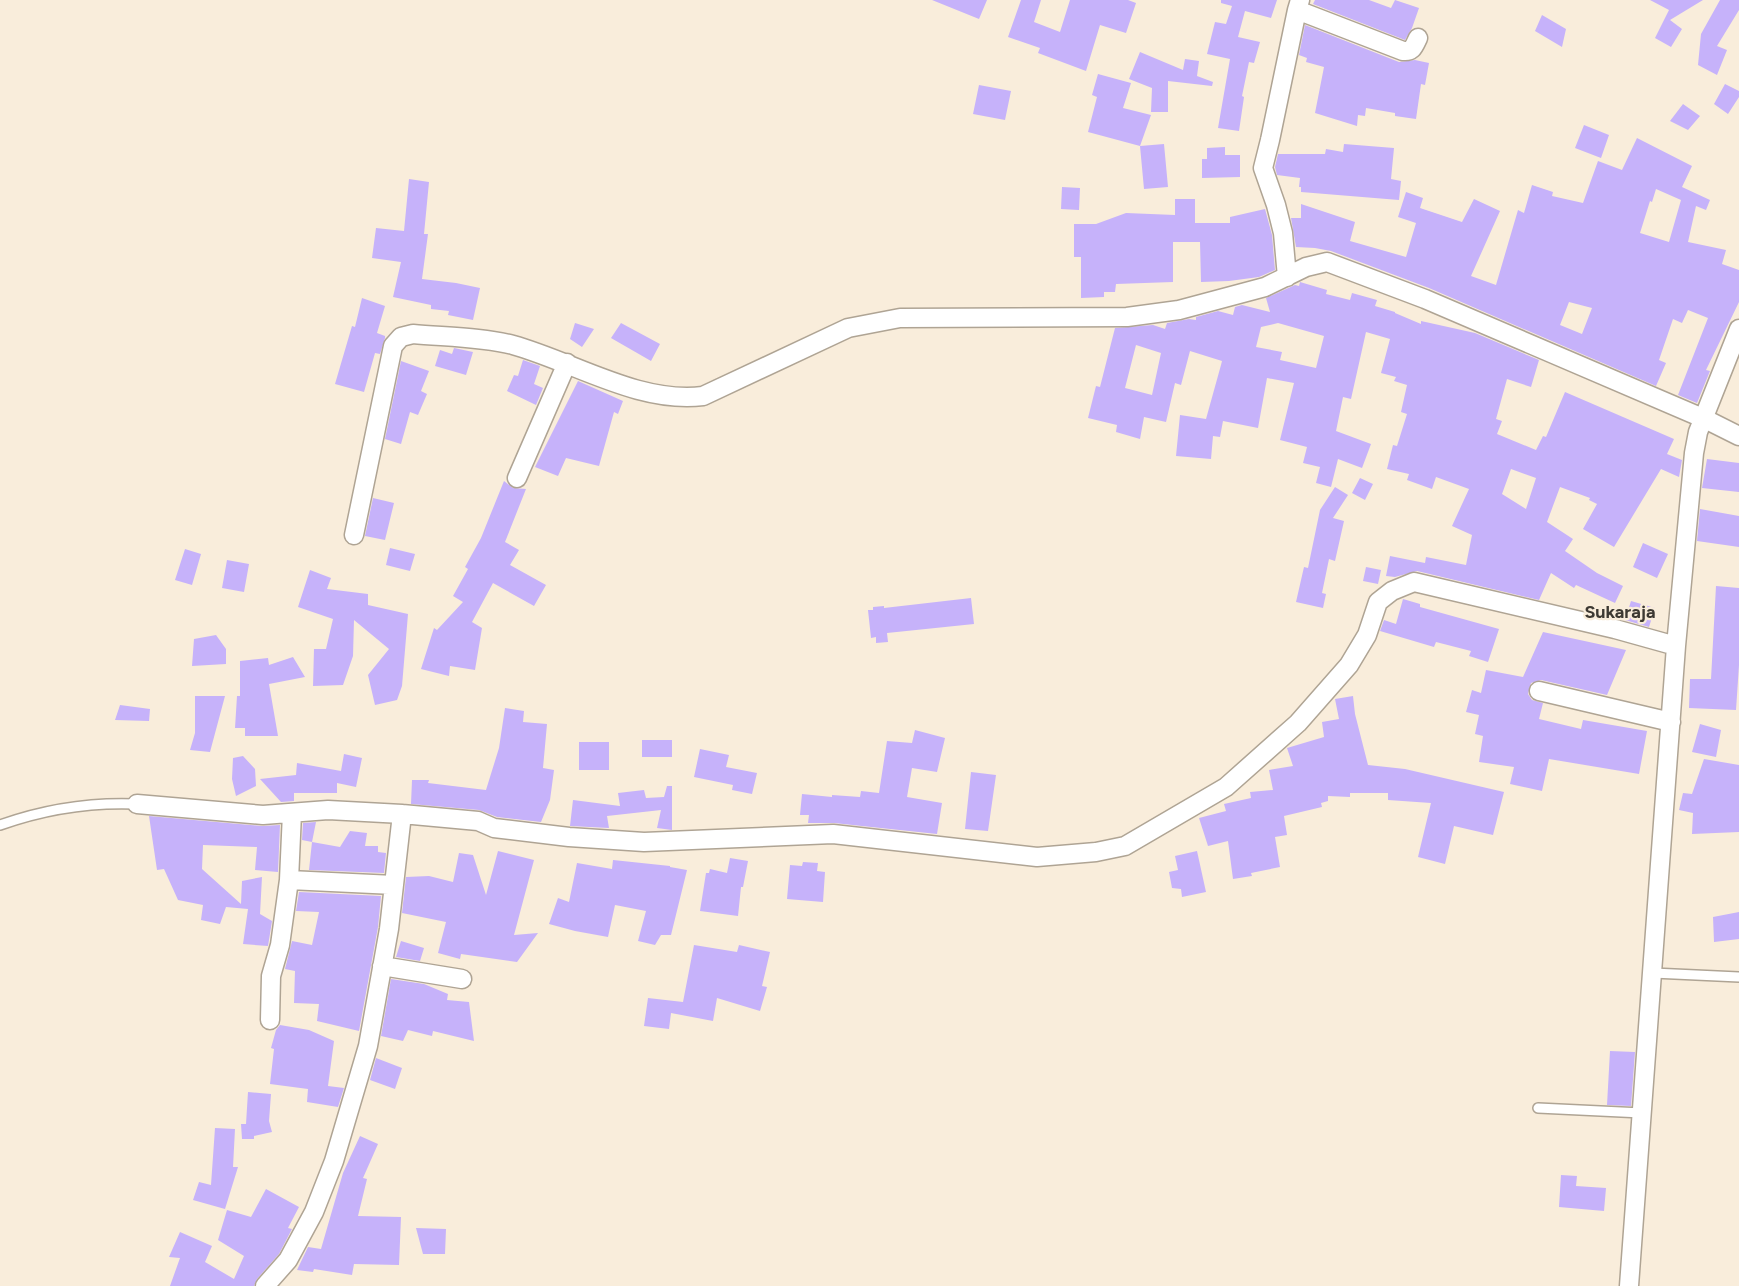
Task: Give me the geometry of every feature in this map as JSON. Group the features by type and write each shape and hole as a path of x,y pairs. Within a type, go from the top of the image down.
{"street":[{"path":"1287,277 1283,233 1263,168 1298,5 1403,51 1412,50 1418,38"},
{"path":"354,535 393,346 400,337 413,334 511,345 632,388 668,397 685,398 703,396 848,328 900,318 1127,317 1179,310 1265,287 1306,267 1327,262 1425,299 1705,419 1739,436"},
{"path":"1629,1286 1676,646 1694,453 1698,432 1739,329"},
{"path":"517,478 567,363"},
{"path":"137,804 263,814 328,810 402,814 478,821 494,828 569,837 644,842 833,834 1037,857 1096,852 1125,846 1226,787 1298,723 1349,665 1367,635 1378,602 1403,585 1414,582 1615,629 1676,646"},
{"path":"1539,691 1671,722"},
{"path":"270,1020 271,976 280,945 289,880 292,813"},
{"path":"265,1286 288,1260 314,1212 334,1161 368,1046 394,885 402,814"},
{"path":"289,880 394,885"},
{"path":"382,966 462,980"}],"lane":[{"path":"0,825 74,805 137,804"},
{"path":"1653,974 1739,977"},
{"path":"1538,1108 1642,1113"}],"building":[{"path":"932,0 987,0 979,19"},
{"path":"1021,0 1041,0 1034,22 1060,32 1070,0 1128,0 1136,3 1126,33 1100,25 1086,71 1038,53 1040,48 1008,37"},
{"path":"1221,0 1277,0 1271,18 1245,11 1238,37 1260,42 1254,63 1249,62 1242,96 1244,97 1239,131 1218,128 1230,59 1207,54 1215,22 1226,24 1232,6 1221,3"},
{"path":"1315,0 1369,0 1391,8 1395,0 1419,8 1405,40 1313,4"},
{"path":"1650,0 1703,0 1670,20 1682,29 1671,47 1655,38 1669,10"},
{"path":"1720,0 1739,0 1739,10 1717,46 1727,50 1717,75 1698,65 1701,34"},
{"path":"1542,15 1566,29 1562,47 1535,31"},
{"path":"1305,25 1399,62 1415,60 1429,63 1425,85 1421,84 1416,119 1366,108 1365,116 1358,115 1357,126 1315,113 1324,67 1306,62 1307,58 1299,55"},
{"path":"1140,52 1183,70 1185,59 1199,61 1197,76 1213,82 1212,86 1168,81 1168,112 1151,112 1152,88 1129,79"},
{"path":"1098,74 1131,83 1123,108 1151,115 1140,146 1088,132 1097,97 1092,95"},
{"path":"1725,84 1739,91 1739,97 1728,114 1714,104"},
{"path":"979,85 1011,91 1005,120 973,114"},
{"path":"1683,104 1700,116 1688,130 1670,121"},
{"path":"1584,125 1609,135 1601,158 1575,148"},
{"path":"1637,138 1692,166 1682,187 1710,200 1706,210 1696,206 1688,242 1726,250 1722,264 1739,270 1739,302 1706,370 1710,371 1697,403 1678,395 1708,318 1688,310 1682,323 1673,319 1659,360 1666,363 1656,386 1429,288 1331,251 1296,247 1291,218 1301,218 1301,204 1355,222 1350,241 1406,257 1416,223 1398,217 1406,192 1423,198 1420,208 1462,222 1474,199 1500,211 1471,276 1496,285 1518,210 1524,213 1532,185 1553,192 1552,196 1583,203 1598,161 1622,170","holes":["1656,189 1681,200 1669,242 1640,233","1569,302 1592,308 1582,334 1560,325"]},
{"path":"1164,144 1168,187 1144,189 1140,146"},
{"path":"1344,144 1394,148 1391,179 1401,181 1399,200 1301,192 1300,178 1277,175 1275,167 1278,154 1325,154 1326,149 1343,152"},
{"path":"1225,147 1225,155 1240,155 1240,177 1202,178 1202,159 1207,159 1207,148"},
{"path":"409,179 429,182 424,234 428,234 422,279 480,288 473,320 448,315 449,311 431,309 431,305 393,297 401,262 372,258 376,228 404,231"},
{"path":"1062,187 1080,188 1079,210 1061,209"},
{"path":"1175,199 1195,199 1195,223 1230,223 1230,217 1265,209 1272,235 1275,270 1259,277 1201,282 1200,242 1173,242 1173,282 1116,284 1115,292 1104,292 1104,297 1081,298 1081,257 1074,257 1074,224 1096,224 1126,213 1175,215"},
{"path":"1300,282 1327,290 1326,294 1350,300 1352,293 1377,300 1375,306 1421,324 1421,321 1475,333 1539,360 1531,387 1507,379 1496,419 1502,421 1497,434 1536,450 1543,436 1546,437 1565,392 1674,439 1667,454 1682,460 1679,477 1661,469 1614,547 1583,529 1597,504 1589,500 1590,498 1560,487 1547,522 1573,539 1565,551 1597,573 1623,586 1615,603 1576,585 1574,588 1551,573 1539,600 1417,571 1395,577 1386,576 1390,556 1425,563 1426,557 1466,565 1472,535 1452,526 1469,489 1436,477 1432,489 1407,480 1409,474 1387,469 1393,445 1397,446 1407,414 1401,412 1407,385 1394,381 1396,377 1381,373 1390,339 1366,332 1351,399 1343,397 1336,431 1371,444 1362,468 1338,459 1331,487 1316,483 1320,467 1303,463 1307,447 1280,440 1294,383 1267,378 1258,428 1223,421 1220,437 1213,436 1211,459 1176,456 1180,415 1206,419 1222,361 1190,351 1181,385 1175,383 1166,422 1144,417 1140,439 1116,432 1117,425 1088,418 1096,386 1100,387 1115,328 1153,325 1165,329 1167,323 1196,320 1196,317 1218,311 1233,315 1235,307 1242,305 1270,312 1266,298 1295,285 1299,286","holes":["1278,323 1324,336 1316,368 1280,360 1282,352 1256,347 1261,327","1136,345 1161,353 1152,395 1125,388","1511,469 1536,478 1526,509 1502,494"]},
{"path":"362,298 385,306 377,333 385,338 380,354 375,353 364,392 335,384 352,326 355,327"},
{"path":"575,323 594,329 582,347 570,339"},
{"path":"621,323 660,344 651,361 611,338"},
{"path":"454,348 473,352 466,375 435,366 440,350 452,354"},
{"path":"523,360 540,366 534,384 543,388 536,405 507,391 514,375 518,376"},
{"path":"401,361 429,371 421,391 427,394 418,415 410,412 401,444 385,439"},
{"path":"578,381 623,401 618,414 614,412 599,466 566,458 558,476 535,467"},
{"path":"1707,459 1739,463 1739,492 1702,488"},
{"path":"1360,478 1373,484 1365,500 1352,493"},
{"path":"504,481 513,488 526,489 505,542 519,550 510,565 546,585 534,606 493,583 472,622 482,628 475,670 450,666 449,676 421,669 434,628 437,630 463,602 453,596 468,569 465,567 481,538"},
{"path":"1335,487 1348,495 1333,518 1344,521 1335,561 1329,559 1322,593 1326,594 1323,608 1296,602 1304,567 1308,568 1320,510"},
{"path":"373,498 394,503 385,540 365,536"},
{"path":"1700,509 1739,516 1739,547 1697,541"},
{"path":"1643,543 1668,554 1657,578 1633,567"},
{"path":"390,548 415,554 410,571 386,565"},
{"path":"185,549 201,554 192,585 175,580"},
{"path":"227,560 249,564 244,592 222,588"},
{"path":"1366,567 1381,570 1378,584 1363,581"},
{"path":"310,570 331,578 327,589 368,594 368,605 408,614 402,686 397,700 375,705 368,675 389,649 354,620 353,656 343,685 313,686 314,649 326,649 333,619 298,607"},
{"path":"1716,586 1739,588 1739,665 1736,710 1689,708 1690,679 1711,679"},
{"path":"971,598 974,624 887,633 888,642 876,643 876,637 871,638 868,610 873,610 873,607 884,606 884,608"},
{"path":"1403,599 1420,604 1420,607 1499,629 1488,662 1469,656 1471,651 1436,642 1434,647 1380,631 1384,620 1396,624"},
{"path":"1631,601 1655,608 1649,627 1625,620"},
{"path":"1543,632 1626,650 1607,695 1541,680 1531,683 1528,694 1532,700 1543,703 1539,719 1581,729 1583,720 1647,731 1639,774 1549,759 1542,791 1510,784 1514,767 1479,762 1483,736 1475,734 1479,715 1466,712 1472,690 1481,693 1486,670 1523,677"},
{"path":"216,635 226,649 226,664 192,666 194,639"},
{"path":"293,657 305,677 269,684 278,736 245,736 245,728 235,728 237,696 240,696 240,661 268,658 269,665"},
{"path":"195,696 225,696 210,752 190,750 195,733"},
{"path":"1353,696 1355,714 1368,765 1405,769 1504,792 1493,835 1454,826 1445,864 1418,857 1431,803 1388,800 1388,793 1350,793 1350,797 1328,796 1328,801 1321,803 1322,807 1284,816 1287,835 1275,837 1280,867 1233,879 1228,841 1208,846 1199,818 1226,811 1224,804 1251,798 1250,792 1273,790 1269,770 1293,766 1287,748 1324,737 1322,722 1339,719 1335,699"},
{"path":"120,705 150,709 149,721 115,720"},
{"path":"505,708 524,711 523,722 547,724 543,768 554,770 550,800 541,822 497,817 479,810 411,804 412,780 429,780 428,783 486,790 499,748"},
{"path":"1700,724 1721,730 1716,757 1692,752"},
{"path":"915,730 945,738 937,772 912,768 907,797 942,803 937,834 834,823 808,823 809,815 800,815 802,794 860,797 861,791 879,793 887,741 912,743"},
{"path":"642,740 672,740 672,757 642,757"},
{"path":"579,742 609,742 609,770 579,770"},
{"path":"700,749 729,755 726,767 757,773 752,794 732,790 733,785 694,777"},
{"path":"344,754 362,758 356,787 337,783 337,793 294,793 294,801 281,802 260,779 296,775 297,763 341,771"},
{"path":"243,756 255,769 256,786 236,796 232,779 233,758"},
{"path":"1704,759 1739,765 1739,832 1692,834 1693,813 1679,810 1683,793 1692,794"},
{"path":"971,772 996,775 988,831 965,829"},
{"path":"667,786 672,786 672,830 657,828 661,810 607,816 609,828 570,826 573,800 620,806 618,793 644,790 646,798 664,797"},
{"path":"149,816 262,826 280,825 278,872 255,870 257,847 203,845 202,869 241,904 242,881 262,877 260,914 272,921 268,946 243,944 248,909 226,907 220,924 201,920 203,905 178,900 164,869 157,870"},
{"path":"316,822 312,842 302,840 303,823"},
{"path":"350,831 367,833 365,846 378,846 378,852 386,853 384,873 309,870 312,842 340,847"},
{"path":"498,851 534,860 514,935 538,933 517,962 461,954 460,959 438,953 446,922 402,913 406,877 429,876 453,882 459,853 473,855 486,895"},
{"path":"1197,851 1206,892 1182,897 1181,889 1172,888 1169,872 1178,870 1175,856"},
{"path":"730,858 748,861 743,887 741,887 738,916 700,911 706,873 709,873 710,869 727,873"},
{"path":"613,860 687,870 671,935 661,935 655,945 638,941 646,911 615,905 608,937 549,924 558,898 569,902 577,863 612,869"},
{"path":"803,862 818,863 817,871 825,872 823,902 787,899 790,865 802,866"},
{"path":"299,892 381,896 378,927 359,1031 317,1021 319,1004 294,1003 295,971 285,969 292,941 312,945 319,912 296,911"},
{"path":"1739,912 1739,939 1714,942 1713,917"},
{"path":"401,941 424,948 420,961 396,957"},
{"path":"694,945 737,952 739,945 770,952 762,986 767,987 760,1011 717,998 713,1021 671,1013 669,1029 644,1026 648,998 683,1002"},
{"path":"391,979 424,984 448,994 447,1000 469,1002 474,1041 433,1031 432,1036 408,1030 403,1041 381,1036"},
{"path":"280,1025 309,1030 334,1041 328,1086 344,1088 338,1107 307,1102 308,1089 270,1084 274,1049 271,1048 276,1030"},
{"path":"1610,1051 1635,1052 1631,1106 1607,1105"},
{"path":"376,1058 402,1068 395,1089 370,1080"},
{"path":"248,1092 271,1094 269,1121 272,1132 254,1136 254,1139 242,1139 241,1124 246,1124"},
{"path":"215,1128 235,1129 233,1167 238,1167 225,1209 193,1200 199,1182 211,1185"},
{"path":"360,1136 378,1144 363,1178 367,1179 358,1216 401,1217 399,1265 354,1264 352,1275 314,1269 313,1272 297,1270 308,1247 321,1249 343,1173"},
{"path":"1561,1175 1577,1176 1576,1186 1606,1188 1604,1211 1559,1207"},
{"path":"266,1189 299,1207 288,1228 292,1229 279,1254 257,1279 254,1286 170,1286 180,1258 169,1257 180,1232 212,1246 205,1262 234,1279 244,1256 218,1240 227,1210 251,1217"},
{"path":"416,1228 446,1229 445,1254 423,1254"}],"district":[{"name":"Sukaraja","path":"1620,612"}]}
